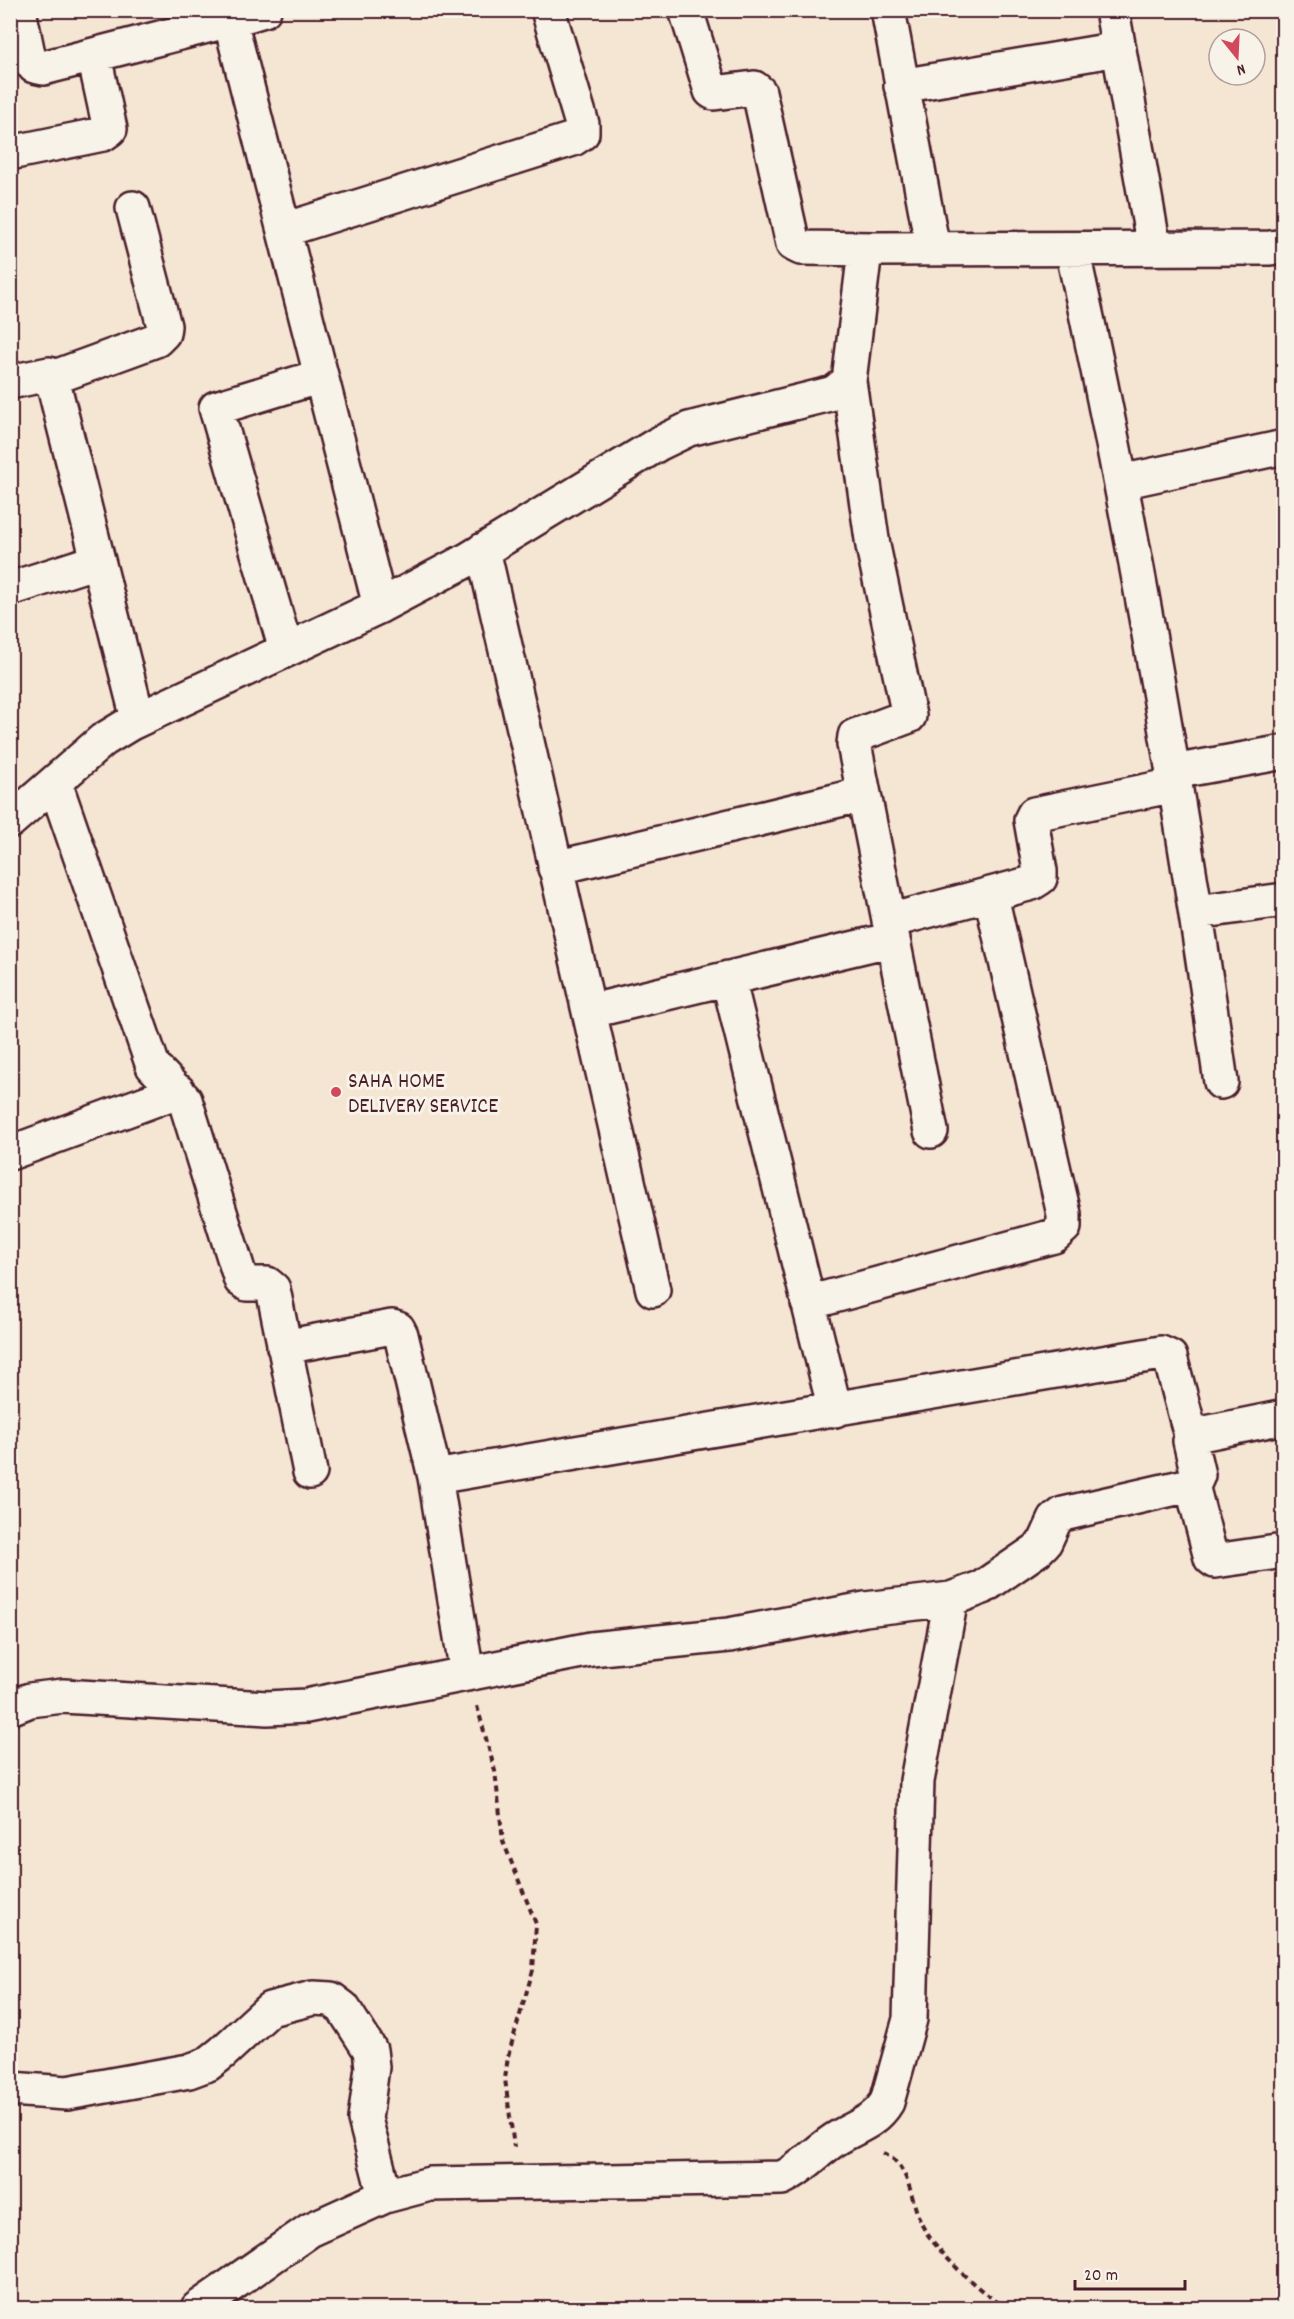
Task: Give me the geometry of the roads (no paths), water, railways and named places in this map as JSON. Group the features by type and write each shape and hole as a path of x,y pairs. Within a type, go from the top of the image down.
{"street":[{"path":"19,10 29,59 34,66 42,67"},
{"path":"10,75 94,56 229,15 264,10"},
{"path":"284,230 573,139 582,133 582,124 548,10"},
{"path":"686,10 711,91 714,93 754,88 759,92 793,244 801,248 1072,249 1270,248 1284,246"},
{"path":"888,10 933,249"},
{"path":"1112,10 1154,248"},
{"path":"229,15 380,606"},
{"path":"902,86 1118,49"},
{"path":"10,153 103,134 110,129 94,56"},
{"path":"52,378 156,340 163,333 165,326 133,208"},
{"path":"874,249 867,252 864,259 849,381 873,546 909,716 855,735 854,744 931,1131"},
{"path":"1072,249 1121,482 1197,912 1221,1082"},
{"path":"10,382 40,374 49,374 52,378 138,720"},
{"path":"286,650 216,408 321,376"},
{"path":"10,821 103,740 138,720 380,606 483,550 658,444 689,429 834,393 849,381"},
{"path":"1121,482 1284,447"},
{"path":"483,550 555,868 591,1011 653,1290"},
{"path":"10,589 97,561"},
{"path":"591,1011 728,978 891,930 1032,883 1040,878 1031,820 1034,814 1284,752"},
{"path":"55,783 153,1066 185,1100 241,1280 247,1284 271,1285 310,1472"},
{"path":"555,868 864,794"},
{"path":"808,1303 1054,1236 1064,1227 1064,1214 991,896"},
{"path":"1197,912 1284,900"},
{"path":"728,978 835,1410"},
{"path":"10,1153 178,1091"},
{"path":"284,1347 392,1327 398,1329 435,1477 467,1674"},
{"path":"10,1708 30,1700 63,1696 267,1708 306,1706 591,1649 729,1635 865,1609 951,1599 983,1587 1037,1550 1045,1542 1055,1520 1063,1514 1192,1485 1198,1474 1174,1369 1170,1357 1161,1353 435,1477"},
{"path":"1191,1436 1284,1417"},
{"path":"1192,1485 1211,1558 1215,1562 1284,1551"},
{"path":"198,2308 310,2230 385,2196 430,2184 782,2178 796,2172 839,2137 870,2121 882,2111 908,2032 917,1781 951,1599"},
{"path":"10,2089 68,2093 189,2071 208,2064 270,2009 313,1998 331,2000 343,2008 370,2050 372,2067 364,2120 385,2196"}],"place":[{"name":"SAHA HOME DELIVERY SERVICE","path":"336,1092"}]}
